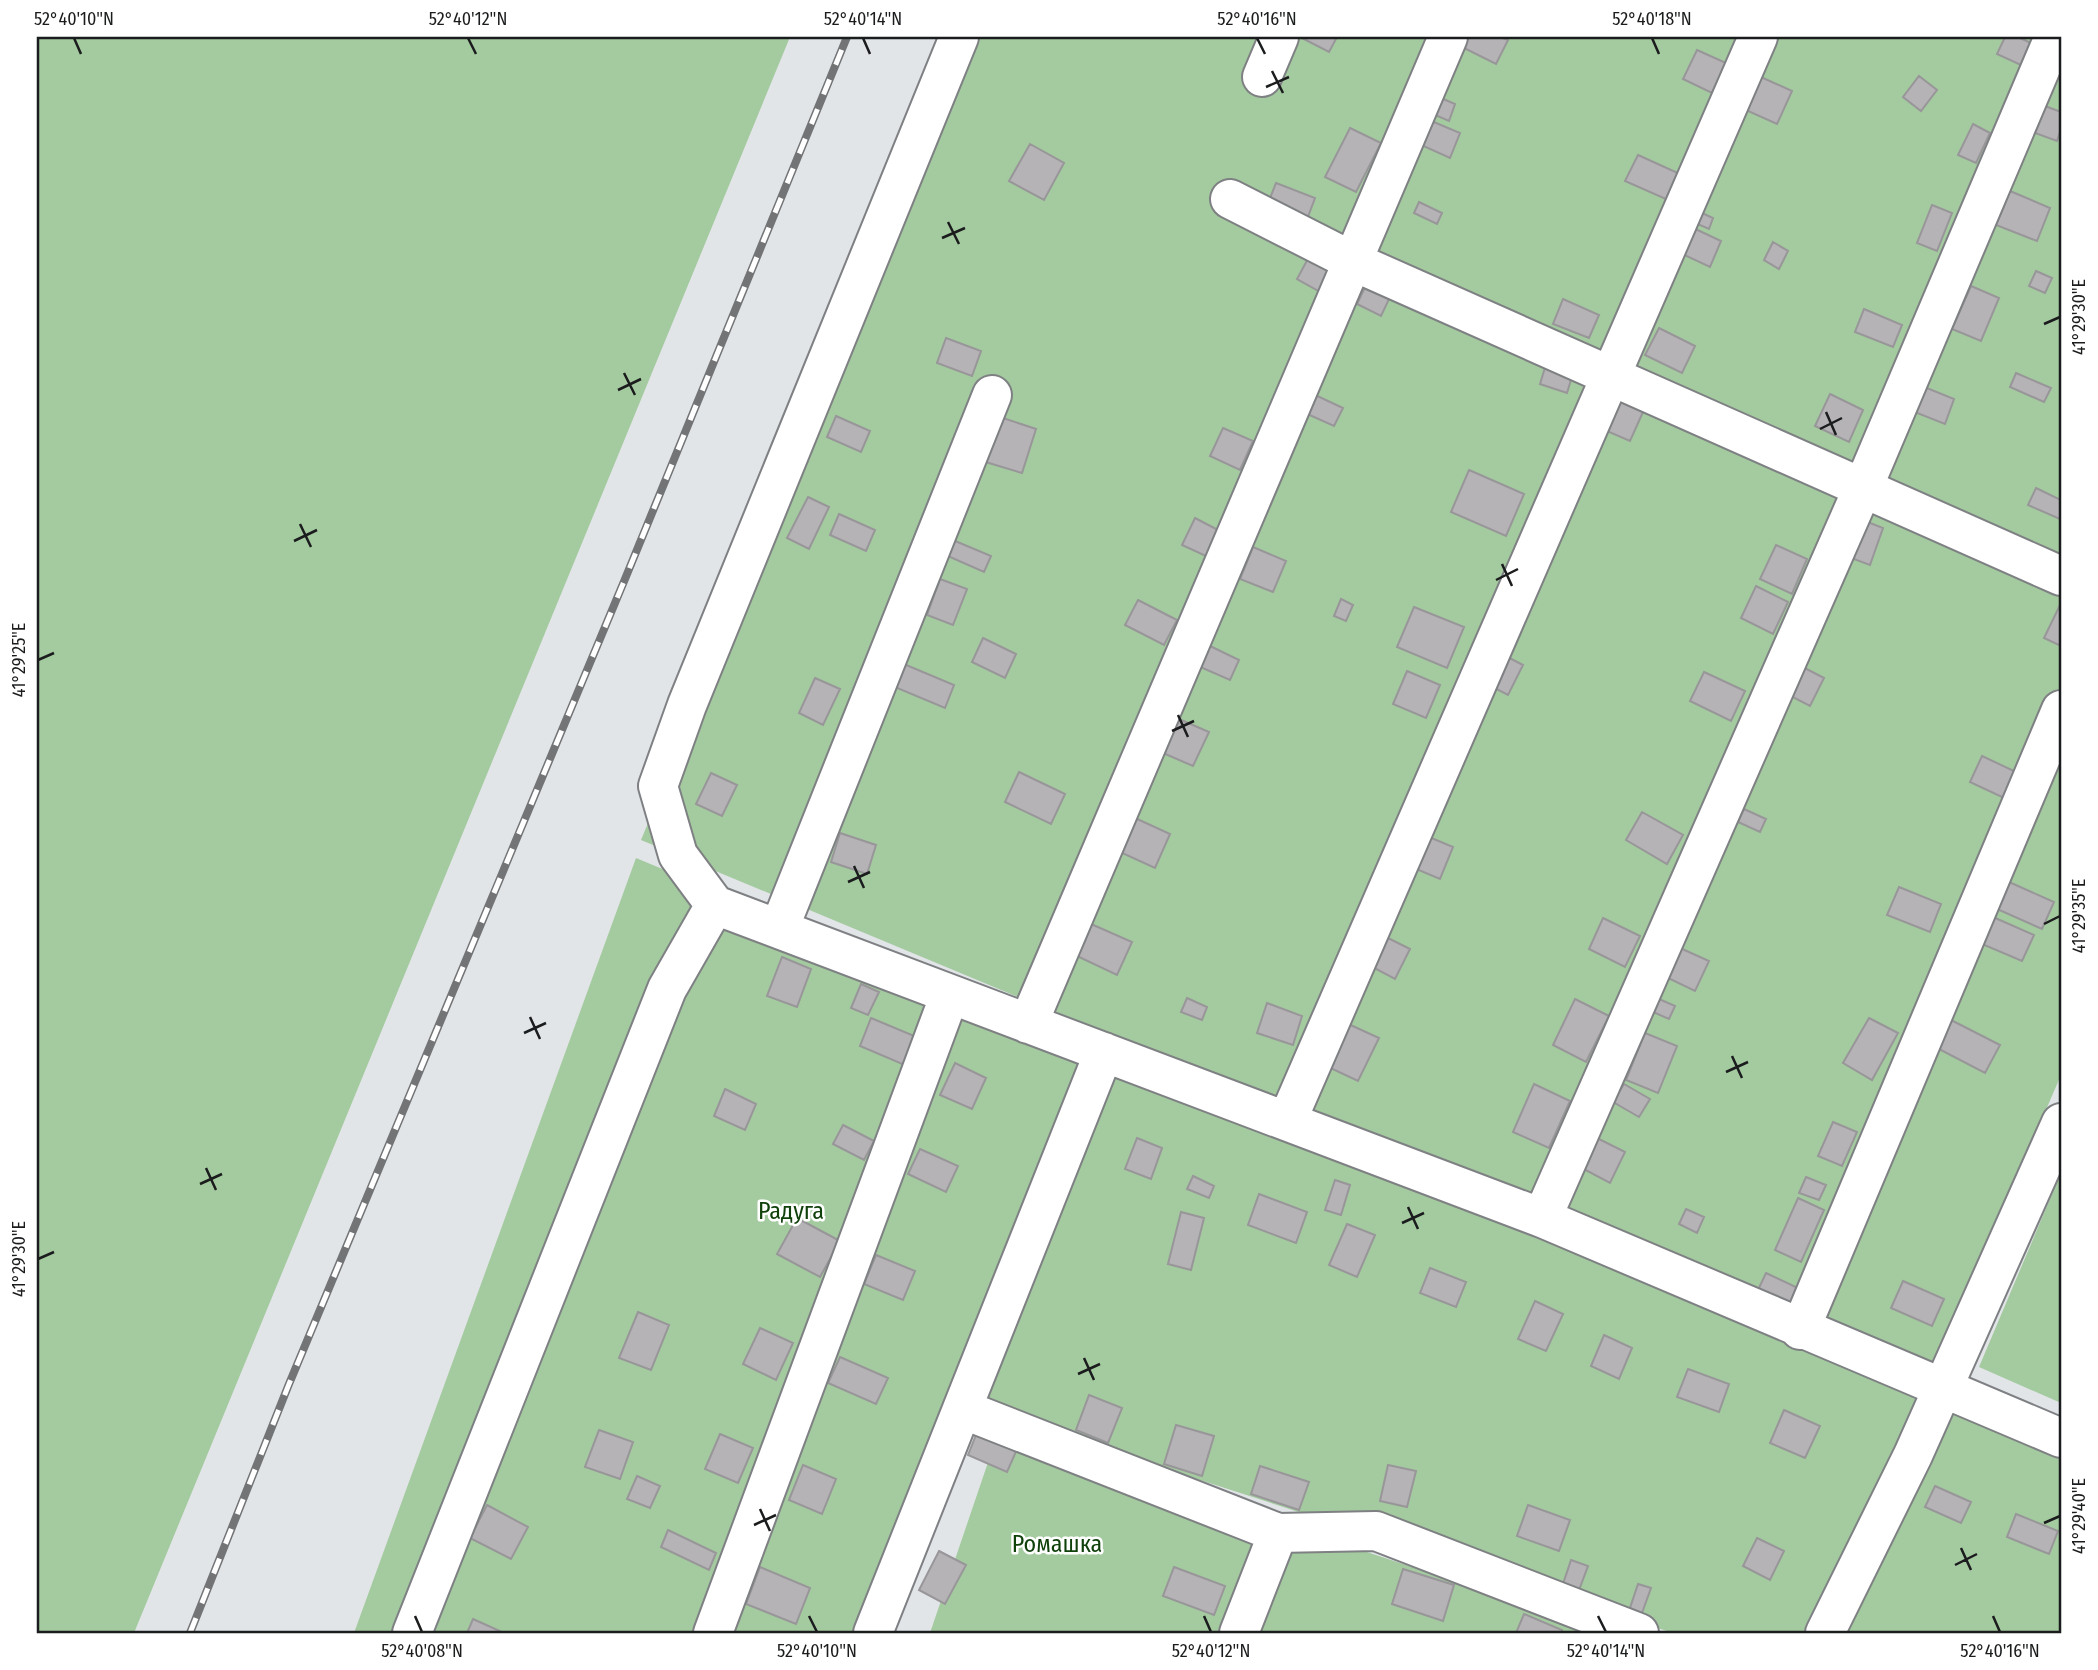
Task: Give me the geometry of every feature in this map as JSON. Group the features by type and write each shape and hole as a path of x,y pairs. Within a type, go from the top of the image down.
{"street":[{"path":"959,37 687,705 658,786 678,855 715,905 1542,1219 2061,1438"},
{"path":"1262,77 1279,37"},
{"path":"1028,1024 1448,37"},
{"path":"1287,1121 1758,37"},
{"path":"1542,1219 1861,490 2054,37"},
{"path":"1230,199 1352,261 1611,374 1861,490 2061,576"},
{"path":"779,929 992,395"},
{"path":"1800,1330 2061,710"},
{"path":"412,1633 667,989 715,905"},
{"path":"713,1633 950,994"},
{"path":"873,1633 1104,1052"},
{"path":"1825,1633 2049,1179 2061,1123"},
{"path":"962,1409 1278,1533 1376,1531 1639,1633"},
{"path":"1239,1633 1278,1533"}],"green space":[{"path":"37,37 790,37 134,1633 37,1633"},
{"path":"973,37 2061,37 2061,1075 1931,1377 641,840"},
{"name":"Радуга","path":"636,858 1924,1394 2061,1444 2061,1633 1828,1633 1912,1423 1806,1633 1673,1633 971,1406 891,1633 354,1633"},
{"path":"2061,1173 2061,1403 1979,1367"},
{"name":"Ромашка","path":"999,1430 1611,1633 930,1633"}],"building":[{"path":"1300,37 1337,37 1329,52"},
{"path":"1467,37 1500,37 1508,40 1496,64 1462,47"},
{"path":"2005,37 2018,37 2033,44 2023,66 1997,54"},
{"path":"1697,50 1726,63 1712,93 1683,79"},
{"path":"1752,73 1792,91 1777,124 1737,106"},
{"path":"1919,76 1937,90 1921,111 1903,97"},
{"path":"1441,98 1455,104 1449,121 1435,115"},
{"path":"2045,106 2061,112 2061,129 2057,141 2035,133"},
{"path":"1429,120 1460,133 1450,158 1419,144"},
{"path":"1973,124 1990,133 1976,163 1958,155"},
{"path":"1350,128 1381,143 1356,192 1325,177"},
{"path":"1030,144 1064,163 1044,200 1009,181"},
{"path":"1638,155 1680,174 1668,200 1625,181"},
{"path":"1276,183 1315,198 1306,222 1267,206"},
{"path":"2010,191 2050,208 2037,241 1996,225"},
{"path":"1419,202 1442,213 1437,224 1414,213"},
{"path":"1932,205 1952,213 1937,251 1917,243"},
{"path":"1691,208 1713,218 1709,229 1686,219"},
{"path":"1687,225 1721,241 1710,267 1676,251"},
{"path":"1773,242 1788,251 1779,269 1764,260"},
{"path":"1310,255 1335,269 1322,293 1297,279"},
{"path":"2036,271 2052,278 2045,293 2029,286"},
{"path":"1367,283 1391,295 1381,316 1357,304"},
{"path":"1971,286 1999,298 1981,341 1952,329"},
{"path":"1563,299 1599,315 1589,338 1553,324"},
{"path":"1864,309 1902,325 1893,347 1855,332"},
{"path":"1659,328 1695,346 1682,373 1645,355"},
{"path":"946,338 981,351 972,376 937,363"},
{"path":"1547,361 1574,370 1567,393 1540,384"},
{"path":"2016,373 2051,388 2044,402 2010,387"},
{"path":"1917,384 1954,399 1945,424 1907,409"},
{"path":"1313,394 1343,408 1334,426 1305,413"},
{"path":"1830,394 1863,410 1849,442 1815,426"},
{"path":"1606,395 1643,412 1630,441 1593,425"},
{"path":"994,415 1036,429 1022,473 979,460"},
{"path":"836,416 870,431 861,452 827,437"},
{"path":"1223,428 1253,441 1240,470 1210,456"},
{"path":"1469,470 1524,494 1506,536 1451,512"},
{"path":"2036,488 2061,500 2060,519 2028,505"},
{"path":"808,497 829,507 809,549 787,538"},
{"path":"839,514 875,530 866,551 830,535"},
{"path":"1195,518 1220,531 1208,557 1182,545"},
{"path":"1865,521 1883,528 1870,565 1851,558"},
{"path":"948,538 991,556 984,572 941,553"},
{"path":"1776,545 1807,559 1792,594 1760,579"},
{"path":"1253,547 1286,561 1273,592 1240,579"},
{"path":"940,579 967,589 953,625 927,615"},
{"path":"1756,586 1788,602 1773,634 1741,618"},
{"path":"1341,599 1353,605 1346,621 1334,616"},
{"path":"1138,600 1177,620 1164,645 1125,625"},
{"path":"2061,606 2061,646 2044,638"},
{"path":"1414,607 1464,627 1447,668 1397,647"},
{"path":"983,638 1016,654 1005,678 972,662"},
{"path":"1208,645 1239,660 1230,680 1198,666"},
{"path":"1498,652 1523,665 1508,695 1483,682"},
{"path":"899,662 954,685 945,708 890,685"},
{"path":"1799,665 1824,678 1810,706 1785,693"},
{"path":"1407,671 1440,685 1426,718 1393,704"},
{"path":"1704,672 1745,691 1731,721 1690,701"},
{"path":"815,678 840,689 823,725 799,713"},
{"path":"1179,719 1209,732 1193,766 1163,753"},
{"path":"1982,756 2016,772 2004,798 1970,782"},
{"path":"1019,772 1065,794 1051,824 1005,802"},
{"path":"711,773 737,785 722,816 696,804"},
{"path":"1744,809 1766,819 1760,832 1738,822"},
{"path":"1642,812 1683,835 1667,864 1626,840"},
{"path":"1135,818 1170,834 1155,868 1120,852"},
{"path":"840,833 876,845 867,874 831,862"},
{"path":"1422,834 1453,847 1440,879 1409,866"},
{"path":"2009,882 2054,902 2042,929 1997,909"},
{"path":"1899,887 1941,904 1930,932 1887,915"},
{"path":"1993,917 2034,935 2022,961 1982,944"},
{"path":"1603,918 1640,936 1625,967 1589,949"},
{"path":"1091,924 1132,942 1117,975 1077,956"},
{"path":"1376,932 1410,949 1395,979 1361,961"},
{"path":"1680,948 1709,961 1695,991 1666,977"},
{"path":"782,957 811,969 797,1007 767,996"},
{"path":"861,984 879,992 868,1015 851,1008"},
{"path":"1187,998 1207,1007 1202,1020 1181,1012"},
{"path":"1575,999 1609,1016 1586,1062 1553,1045"},
{"path":"1659,999 1675,1006 1669,1019 1653,1012"},
{"path":"1267,1003 1302,1016 1293,1045 1257,1033"},
{"path":"871,1018 919,1038 907,1066 860,1046"},
{"path":"1869,1018 1898,1033 1872,1080 1843,1063"},
{"path":"1951,1020 2000,1045 1985,1073 1937,1048"},
{"path":"1344,1022 1379,1038 1358,1081 1324,1065"},
{"path":"1645,1033 1677,1046 1658,1093 1626,1080"},
{"path":"955,1063 986,1078 972,1109 940,1095"},
{"path":"1534,1084 1570,1101 1549,1148 1513,1132"},
{"path":"1624,1084 1650,1099 1639,1117 1613,1102"},
{"path":"725,1089 756,1104 745,1130 714,1116"},
{"path":"1833,1122 1857,1132 1842,1166 1818,1156"},
{"path":"843,1125 874,1141 864,1160 833,1144"},
{"path":"1593,1136 1625,1152 1610,1183 1578,1166"},
{"path":"1137,1138 1162,1148 1151,1179 1125,1169"},
{"path":"920,1149 958,1166 946,1192 908,1174"},
{"path":"1193,1176 1214,1186 1209,1198 1187,1189"},
{"path":"1806,1177 1826,1185 1819,1200 1799,1193"},
{"path":"1335,1180 1350,1185 1341,1215 1325,1210"},
{"path":"1259,1194 1307,1212 1296,1243 1248,1225"},
{"path":"1798,1198 1824,1210 1801,1262 1775,1250"},
{"path":"1686,1209 1704,1217 1697,1233 1679,1224"},
{"path":"1181,1212 1204,1218 1191,1270 1168,1264"},
{"path":"797,1218 840,1241 820,1277 777,1254"},
{"path":"1347,1224 1375,1235 1357,1277 1329,1265"},
{"path":"876,1255 915,1271 903,1300 864,1284"},
{"path":"1430,1268 1466,1282 1456,1307 1420,1293"},
{"path":"1766,1273 1800,1289 1792,1308 1757,1292"},
{"path":"1903,1281 1944,1299 1932,1326 1891,1308"},
{"path":"1535,1301 1563,1314 1546,1351 1518,1339"},
{"path":"638,1312 669,1325 651,1370 619,1358"},
{"path":"760,1328 793,1343 776,1380 743,1364"},
{"path":"1604,1335 1632,1348 1619,1379 1591,1366"},
{"path":"840,1357 888,1378 876,1404 828,1383"},
{"path":"1688,1369 1729,1384 1719,1412 1677,1397"},
{"path":"1089,1395 1122,1408 1108,1443 1076,1430"},
{"path":"1784,1410 1820,1426 1805,1458 1770,1443"},
{"path":"1176,1425 1214,1436 1202,1476 1164,1464"},
{"path":"599,1430 633,1442 620,1479 585,1467"},
{"path":"978,1430 1018,1447 1007,1472 968,1455"},
{"path":"720,1434 753,1448 738,1483 705,1469"},
{"path":"803,1465 836,1479 822,1514 789,1500"},
{"path":"1388,1465 1416,1471 1407,1507 1380,1501"},
{"path":"1260,1466 1309,1482 1299,1510 1251,1494"},
{"path":"637,1476 660,1486 650,1508 627,1499"},
{"path":"1935,1486 1971,1502 1961,1523 1925,1507"},
{"path":"487,1505 528,1527 511,1559 470,1538"},
{"path":"1528,1505 1570,1520 1559,1551 1517,1536"},
{"path":"2016,1514 2058,1531 2049,1554 2007,1537"},
{"path":"668,1530 716,1553 709,1570 661,1547"},
{"path":"1757,1538 1784,1551 1770,1580 1743,1566"},
{"path":"939,1551 966,1565 945,1604 919,1590"},
{"path":"1571,1560 1588,1566 1579,1590 1563,1584"},
{"path":"760,1567 810,1588 796,1624 746,1604"},
{"path":"1174,1567 1225,1586 1214,1615 1163,1596"},
{"path":"1403,1569 1454,1585 1443,1621 1392,1604"},
{"path":"1638,1584 1651,1588 1642,1613 1630,1608"},
{"path":"1524,1614 1562,1630 1561,1633 1516,1633"},
{"path":"473,1619 504,1633 467,1633"}],"railway":[{"path":"190,1633 289,1384 625,579 847,37"}]}
